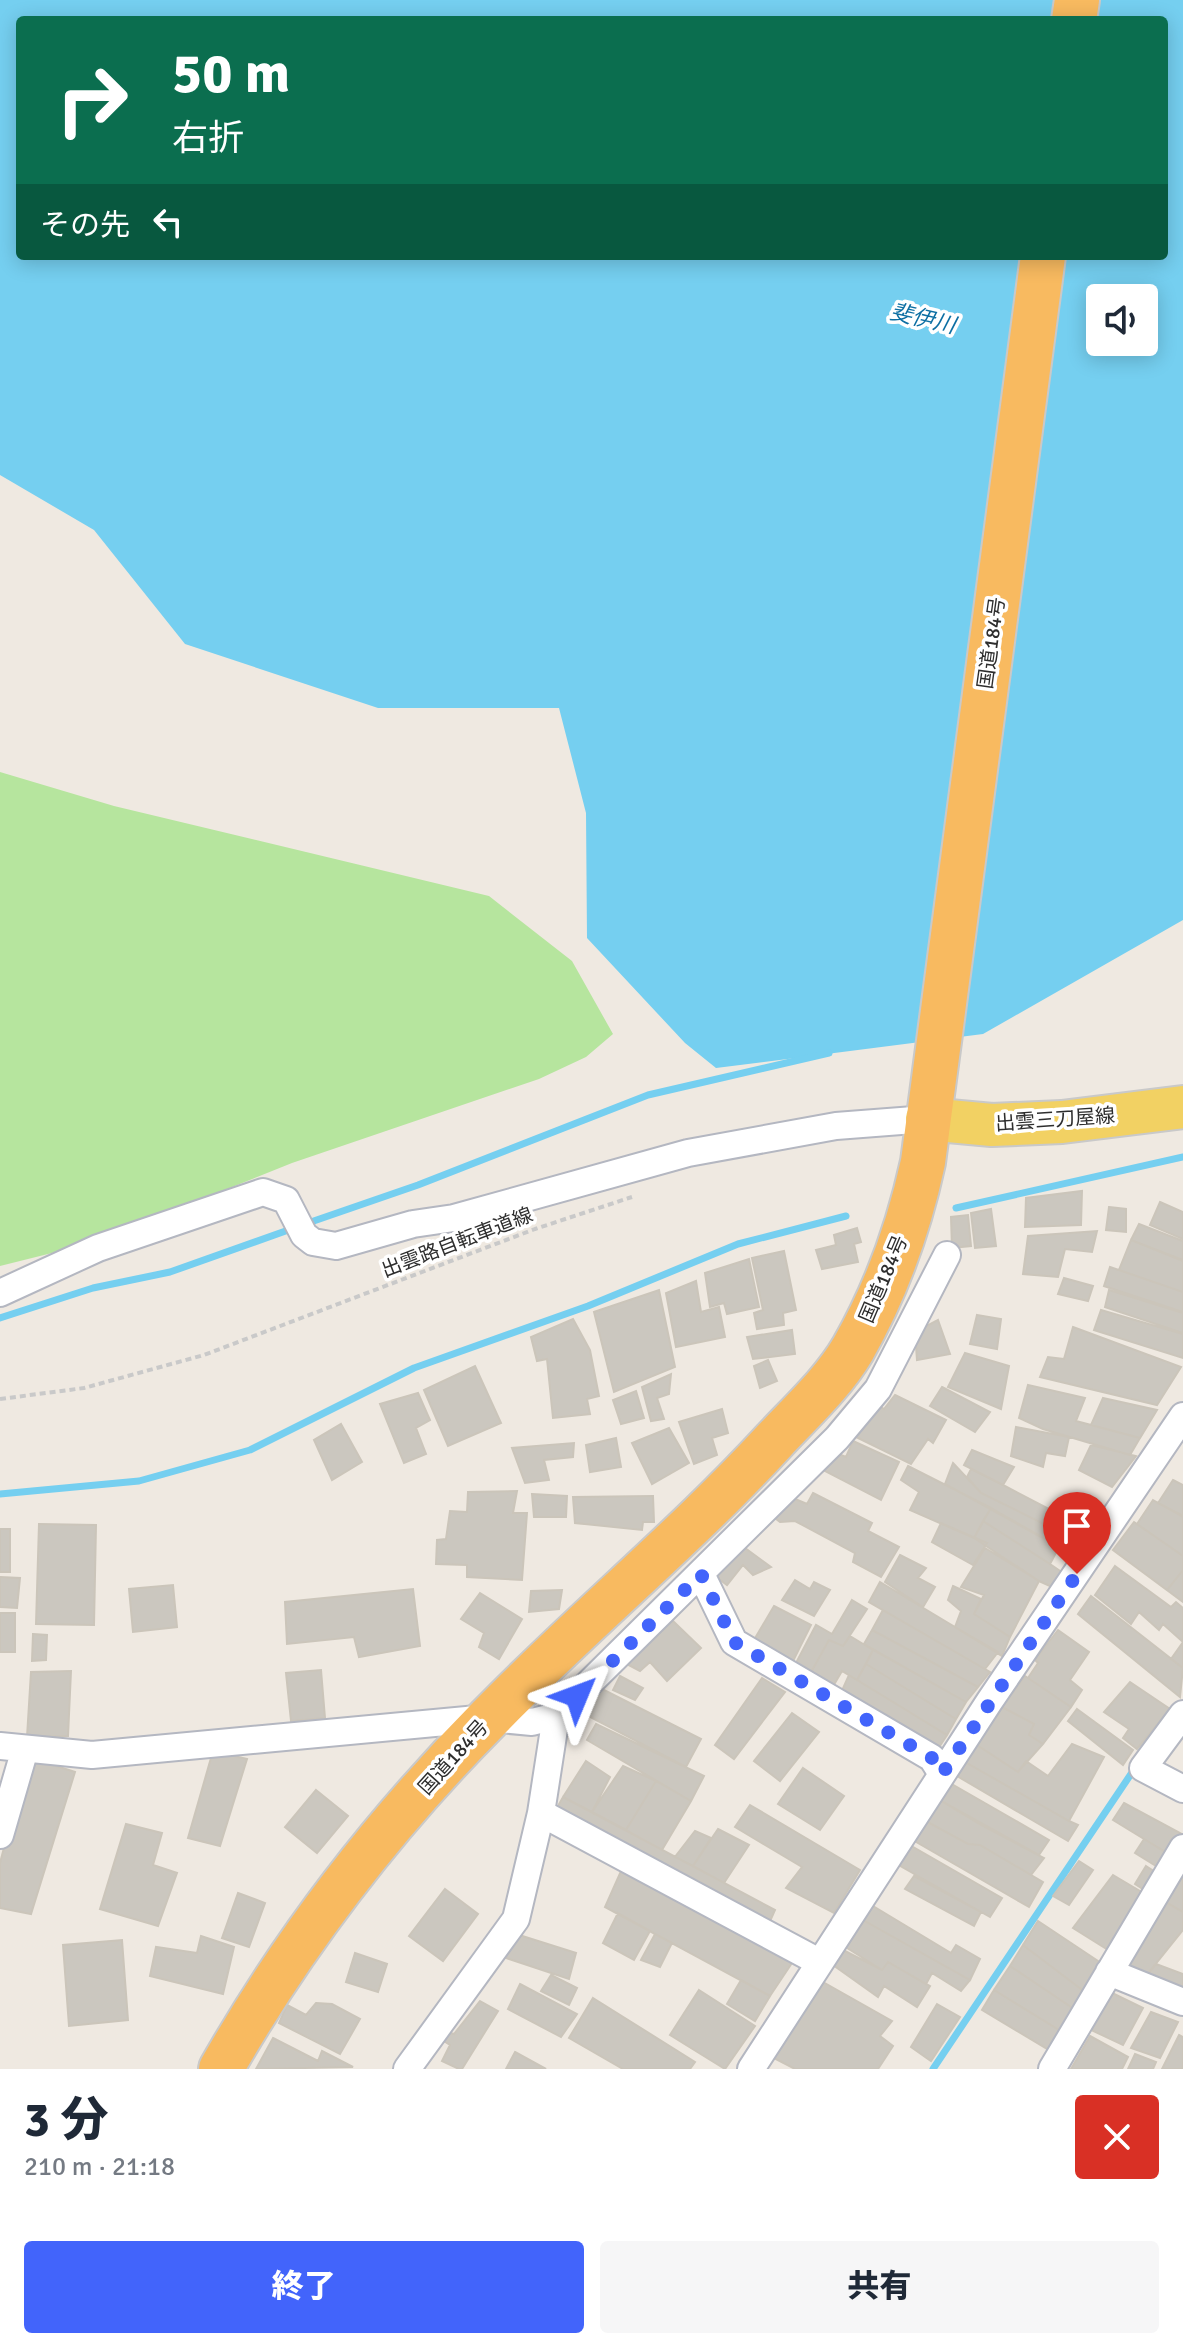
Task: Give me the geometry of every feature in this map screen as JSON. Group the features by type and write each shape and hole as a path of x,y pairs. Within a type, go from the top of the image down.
{"highway":[{"name":"国道184号","path":"221,2069 302,1936 384,1833 488,1718 713,1507 835,1375 852,1350 890,1271 914,1203 923,1162 1042,260"}],"main road":[{"name":"出雲三刀屋線","path":"927,1119 1006,1125 1062,1122 1183,1107"}],"street":[{"path":"0,1293 98,1248 263,1192 286,1200 313,1242 336,1246 413,1224 454,1218 688,1153 836,1126 927,1119"},
{"path":"0,1835 12,1748 92,1755 488,1718 532,1722 556,1716 837,1438 878,1389 947,1255"},
{"path":"751,2069 942,1774 1183,1416"},
{"path":"701,1574 734,1642 932,1758 942,1774"},
{"path":"1183,1714 1143,1768 1183,1789"},
{"path":"407,2069 516,1919 541,1813 556,1716"},
{"path":"541,1813 819,1962"},
{"path":"1052,2069 1183,1848"},
{"path":"1109,1972 1183,2002"}],"path":[{"name":"出雲路自転車道線","path":"0,1399 84,1388 192,1359 535,1229 636,1196"}],"green space":[{"path":"0,772 114,806 489,896 572,961 613,1034 586,1057 539,1079 292,1163 92,1243 0,1266"}],"water":[{"name":"斐伊川","path":"0,0 1183,0 1183,920 983,1034 716,1068 685,1043 587,938 586,813 559,708 378,708 185,644 94,530 0,475"}],"building":[{"path":"1082,1191 1081,1225 1025,1227 1026,1198"},
{"path":"1160,1202 1183,1212 1183,1239 1150,1225"},
{"path":"1109,1207 1126,1209 1126,1232 1106,1230"},
{"path":"991,1209 996,1246 975,1248 971,1213"},
{"path":"968,1215 971,1246 952,1248 951,1217"},
{"path":"1139,1224 1183,1241 1183,1260 1131,1240"},
{"path":"857,1228 861,1242 854,1244 858,1262 822,1269 816,1250 836,1245 834,1235"},
{"path":"1097,1231 1092,1252 1065,1249 1058,1277 1023,1274 1028,1236"},
{"path":"1131,1240 1183,1261 1183,1292 1119,1270"},
{"path":"784,1251 796,1310 783,1313 784,1325 757,1329 754,1313 763,1310 752,1258"},
{"path":"749,1259 759,1307 727,1314 724,1303 710,1307 705,1273"},
{"path":"1110,1267 1183,1292 1183,1312 1104,1286"},
{"path":"1064,1278 1093,1286 1088,1301 1058,1294"},
{"path":"696,1281 701,1312 719,1307 725,1337 676,1347 666,1293"},
{"path":"659,1290 675,1367 614,1392 594,1312"},
{"path":"1109,1290 1183,1313 1183,1333 1105,1307"},
{"path":"1101,1310 1183,1334 1183,1358 1094,1330"},
{"path":"977,1315 1001,1319 997,1349 970,1344"},
{"path":"573,1319 590,1350 599,1396 587,1399 590,1414 553,1418 547,1359 537,1361 531,1337"},
{"path":"938,1320 950,1354 917,1360 915,1332"},
{"path":"1073,1327 1181,1367 1157,1405 1040,1377 1048,1357 1064,1359"},
{"path":"792,1330 795,1354 753,1359 747,1337"},
{"path":"965,1353 1009,1366 1001,1409 948,1387"},
{"path":"768,1360 777,1381 760,1388 754,1366"},
{"path":"475,1366 501,1423 448,1446 424,1390"},
{"path":"671,1374 669,1394 657,1398 664,1419 651,1421 642,1387"},
{"path":"1028,1385 1085,1398 1076,1421 1140,1438 1130,1455 1043,1429 1019,1418"},
{"path":"942,1387 990,1412 975,1432 930,1406"},
{"path":"636,1391 644,1418 621,1424 613,1400"},
{"path":"418,1393 430,1420 416,1428 426,1454 404,1463 380,1404"},
{"path":"895,1395 946,1420 933,1443 928,1439 911,1464 850,1434 873,1402 884,1409"},
{"path":"1103,1398 1157,1410 1140,1438 1091,1425"},
{"path":"722,1409 728,1433 712,1438 717,1455 694,1464 679,1422"},
{"path":"341,1424 362,1462 332,1480 314,1440"},
{"path":"1016,1427 1069,1437 1065,1456 1046,1453 1043,1467 1011,1456"},
{"path":"669,1428 689,1463 652,1484 632,1443"},
{"path":"616,1438 621,1467 590,1472 586,1445"},
{"path":"853,1441 899,1462 881,1500 819,1468 831,1451 846,1457"},
{"path":"574,1443 573,1457 544,1460 549,1480 525,1483 512,1448"},
{"path":"1091,1445 1136,1456 1112,1487 1079,1470"},
{"path":"972,1450 1014,1467 1003,1485 964,1465"},
{"path":"953,1463 981,1493 1040,1522 1061,1537 1059,1547 945,1484"},
{"path":"908,1466 991,1508 974,1538 910,1510 919,1492 901,1480"},
{"path":"971,1469 1074,1522 1061,1537 1040,1522 981,1493 967,1477"},
{"path":"1173,1480 1183,1485 1183,1516 1158,1503"},
{"path":"517,1491 513,1513 527,1513 522,1580 467,1577 467,1565 436,1564 437,1540 446,1539 450,1511 467,1512 468,1492"},
{"path":"813,1493 872,1523 868,1531 899,1547 881,1577 853,1562 855,1553 795,1521 780,1522 771,1515 788,1496 807,1504"},
{"path":"532,1494 567,1496 566,1517 534,1517"},
{"path":"653,1496 654,1522 643,1522 642,1530 575,1523 573,1497"},
{"path":"1153,1500 1183,1517 1183,1556 1137,1524"},
{"path":"991,1508 1059,1547 1050,1564 983,1521"},
{"path":"983,1521 1063,1573 1052,1587 974,1538"},
{"path":"1134,1522 1183,1556 1183,1570 1167,1590 1113,1550"},
{"path":"941,1523 987,1543 973,1565 932,1542"},
{"path":"39,1524 96,1525 94,1625 36,1624"},
{"path":"0,1529 10,1529 10,1572 0,1572"},
{"path":"741,1545 771,1567 753,1575 743,1565 727,1585 714,1575"},
{"path":"985,1548 1039,1581 1010,1637 974,1614 984,1595 961,1587"},
{"path":"900,1555 926,1568 918,1578 935,1587 923,1607 885,1582"},
{"path":"1115,1566 1171,1607 1176,1602 1183,1608 1183,1642 1163,1624 1159,1630 1139,1612 1131,1624 1095,1595"},
{"path":"1183,1570 1183,1602 1167,1590"},
{"path":"0,1577 20,1578 17,1608 0,1607"},
{"path":"795,1580 810,1589 814,1582 830,1590 814,1616 782,1600"},
{"path":"880,1582 998,1652 985,1669 869,1602"},
{"path":"173,1585 177,1627 133,1632 129,1589"},
{"path":"953,1586 981,1599 974,1614 1010,1637 1002,1656 955,1627 961,1611 948,1600"},
{"path":"413,1589 420,1646 359,1657 354,1637 287,1644 285,1602"},
{"path":"562,1590 559,1609 529,1612 531,1591"},
{"path":"480,1593 522,1619 499,1659 479,1647 484,1633 461,1619"},
{"path":"1091,1596 1183,1668 1180,1697 1078,1614"},
{"path":"852,1600 867,1609 843,1646 829,1640 810,1674 795,1665 816,1625 832,1634"},
{"path":"774,1606 811,1625 792,1663 754,1640"},
{"path":"883,1610 990,1672 978,1687 872,1630"},
{"path":"0,1613 15,1613 15,1652 0,1652"},
{"path":"673,1621 701,1648 667,1681 650,1662 640,1671 619,1660 642,1648"},
{"path":"872,1630 978,1687 966,1702 864,1644"},
{"path":"1058,1630 1089,1652 1070,1680 1082,1690 1071,1707 1028,1678 1038,1663 1035,1660"},
{"path":"33,1634 47,1635 46,1660 32,1661"},
{"path":"850,1636 873,1650 857,1680 842,1671 832,1688 810,1674 829,1640 843,1646"},
{"path":"1183,1642 1183,1668 1171,1659"},
{"path":"873,1650 966,1702 956,1719 866,1664"},
{"path":"866,1664 956,1719 947,1735 857,1680"},
{"path":"321,1670 325,1718 291,1721 286,1673"},
{"path":"71,1671 68,1736 27,1737 31,1672"},
{"path":"849,1675 947,1735 936,1752 840,1695"},
{"path":"620,1676 643,1688 635,1700 613,1690"},
{"path":"1025,1676 1071,1707 1043,1744 1029,1735 1034,1724 1002,1707"},
{"path":"762,1678 785,1692 734,1759 715,1745"},
{"path":"1130,1682 1170,1709 1137,1749 1123,1738 1129,1729 1104,1712"},
{"path":"596,1686 701,1739 686,1767 573,1708"},
{"path":"1002,1707 1034,1724 1029,1735 1043,1744 1018,1772 977,1745"},
{"path":"1077,1709 1133,1750 1123,1765 1068,1721"},
{"path":"792,1713 819,1732 780,1781 754,1761"},
{"path":"596,1724 704,1776 691,1801 587,1740"},
{"path":"1072,1744 1104,1757 1069,1821 965,1762 977,1745 1018,1772 1026,1761 1048,1776"},
{"path":"213,1751 247,1759 220,1846 188,1838"},
{"path":"28,1757 75,1772 31,1914 0,1908 0,1863"},
{"path":"586,1761 610,1777 592,1812 563,1797"},
{"path":"965,1762 1078,1825 1068,1841 957,1776"},
{"path":"623,1766 656,1781 626,1830 592,1812"},
{"path":"803,1768 844,1796 820,1830 778,1804"},
{"path":"656,1781 691,1801 662,1850 626,1830"},
{"path":"950,1783 1049,1840 1039,1855 938,1799"},
{"path":"316,1790 348,1816 317,1853 285,1827"},
{"path":"563,1797 775,1910 767,1928 554,1813"},
{"path":"938,1799 1044,1858 1031,1875 980,1845 968,1844 924,1820"},
{"path":"1124,1803 1182,1834 1172,1856 1113,1820"},
{"path":"750,1805 860,1870 834,1913 786,1888 802,1867 735,1827"},
{"path":"924,1820 968,1844 980,1845 1043,1882 1029,1907 911,1839"},
{"path":"126,1824 162,1833 153,1865 177,1873 158,1926 100,1909"},
{"path":"718,1829 749,1845 724,1883 693,1866"},
{"path":"695,1831 711,1838 693,1866 675,1857"},
{"path":"1144,1839 1169,1854 1161,1869 1135,1853"},
{"path":"908,1844 1002,1898 990,1917 895,1863"},
{"path":"1079,1861 1093,1870 1069,1905 1053,1896"},
{"path":"1146,1866 1160,1875 1149,1893 1135,1884"},
{"path":"621,1871 794,1960 770,1996 605,1907"},
{"path":"1113,1875 1145,1894 1108,1950 1073,1928"},
{"path":"914,1876 981,1912 974,1926 905,1889"},
{"path":"1183,1877 1183,1912 1164,1901"},
{"path":"445,1889 478,1914 443,1961 409,1936"},
{"path":"238,1893 265,1903 249,1947 222,1938"},
{"path":"1164,1901 1183,1912 1183,1930 1146,1976 1122,1963"},
{"path":"873,1906 951,1953 956,1945 980,1959 970,1980 863,1920"},
{"path":"618,1913 650,1931 634,1960 603,1943"},
{"path":"863,1920 970,1980 961,1991 932,1973 926,1984 888,1962 882,1970 844,1946"},
{"path":"1038,1921 1104,1965 1085,1992 1023,1945"},
{"path":"516,1934 576,1953 569,1979 506,1958"},
{"path":"655,1934 672,1943 660,1967 641,1960"},
{"path":"201,1936 234,1947 223,1994 150,1976 156,1947 197,1953"},
{"path":"122,1940 128,2020 69,2026 63,1945"},
{"path":"1023,1945 1085,1992 1077,2011 1010,1966"},
{"path":"843,1950 882,1970 888,1962 930,1986 917,2007 884,1986 878,1997 833,1965"},
{"path":"355,1953 387,1964 378,1992 346,1982"},
{"path":"1156,1964 1183,1974 1183,1994 1146,1976"},
{"path":"1010,1966 1077,2011 1064,2033 994,1990"},
{"path":"551,1975 577,1988 569,2005 541,1991"},
{"path":"741,1980 770,1996 755,2021 727,2004"},
{"path":"823,1982 892,2021 880,2036 893,2046 878,2069 795,2069 774,2058"},
{"path":"520,1984 577,2014 561,2037 508,2009"},
{"path":"699,1990 755,2026 725,2069 670,2035"},
{"path":"994,1990 1064,2033 1054,2053 982,2010"},
{"path":"1106,1990 1143,2008 1123,2045 1087,2028"},
{"path":"593,1998 695,2062 690,2069 623,2069 569,2038"},
{"path":"480,2001 498,2011 462,2069 459,2069 442,2061 450,2045 439,2038 444,2031 454,2034"},
{"path":"316,2003 332,2004 360,2019 340,2054 279,2023 287,2005 306,2015"},
{"path":"937,2004 960,2017 931,2061 911,2047"},
{"path":"1151,2012 1178,2022 1160,2058 1131,2048"},
{"path":"1179,2035 1183,2037 1183,2069 1162,2069"},
{"path":"1090,2036 1128,2057 1122,2069 1071,2069"},
{"path":"273,2038 318,2061 322,2051 353,2067 256,2069"},
{"path":"515,2052 546,2069 506,2069"},
{"path":"1135,2054 1156,2062 1153,2069 1128,2069"}],"waterway":[{"path":"305,1224 418,1185 648,1095 829,1053"},
{"path":"956,1208 1183,1157"},
{"path":"0,1494 139,1481 250,1450 414,1368 588,1306 738,1244 846,1216"},
{"path":"0,1318 93,1288 170,1272 294,1228"},
{"path":"933,2069 1135,1768"}],"route":[{"path":"577,1696 701,1574 734,1642 932,1758 942,1774 1077,1574"}]}
